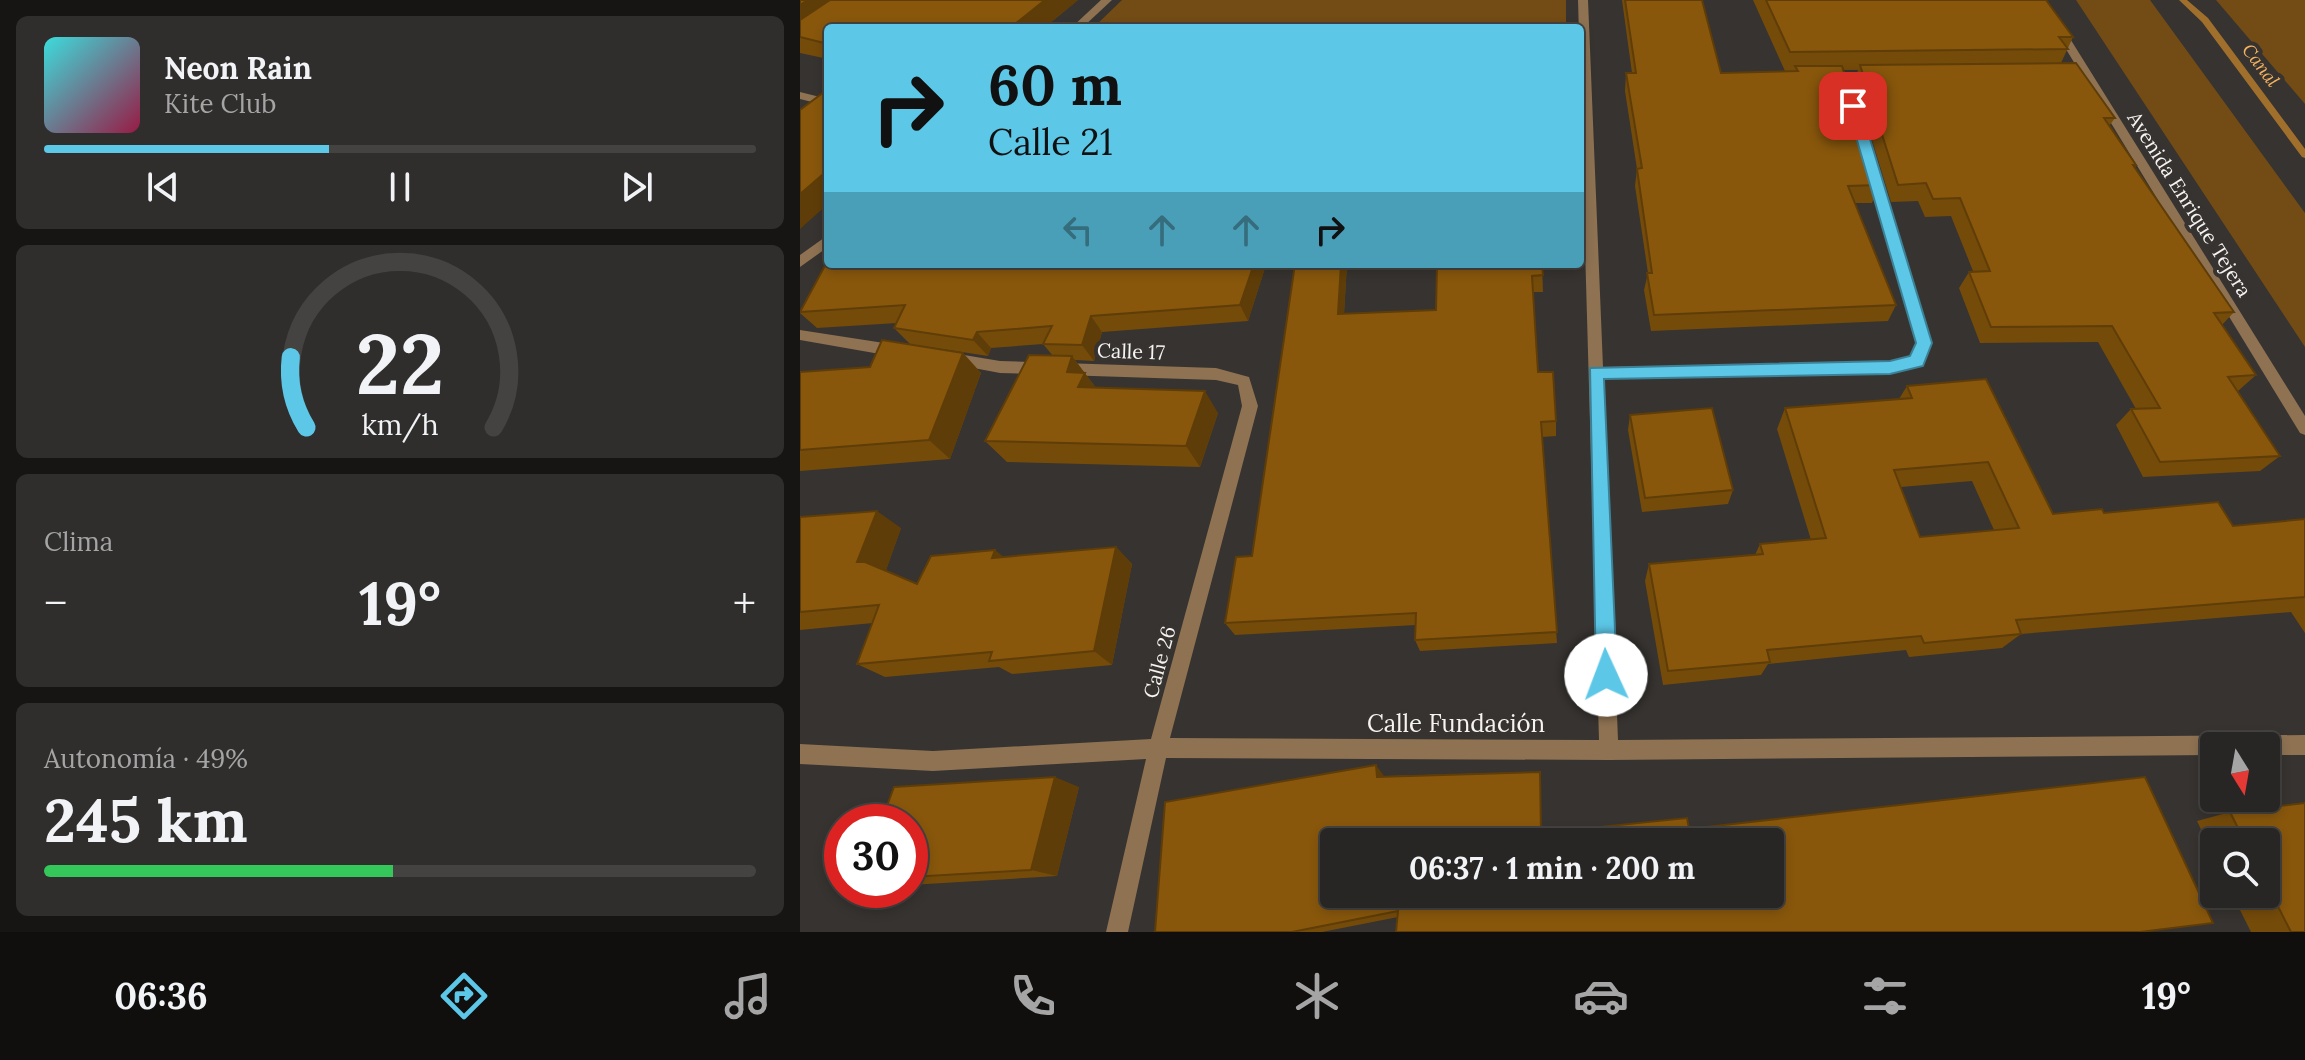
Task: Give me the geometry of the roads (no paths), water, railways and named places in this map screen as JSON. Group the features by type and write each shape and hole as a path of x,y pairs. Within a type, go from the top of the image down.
{"street":[{"path":"1080,24 1107,0"},
{"path":"1583,0 1583,24"},
{"name":"Avenida Enrique Tejera","path":"2041,0 2305,429"},
{"path":"2068,74 2087,74"},
{"path":"1816,77 1892,76"},
{"path":"1844,77 1849,91"},
{"path":"800,95 824,102"},
{"path":"1596,373 1890,368 1917,361 1924,343 1867,151"},
{"path":"1584,167 1596,373 1609,750"},
{"path":"800,262 824,243"},
{"path":"800,335 907,352"},
{"name":"Calle 17","path":"938,357 1000,367 1216,374 1244,381 1250,406"},
{"name":"Calle 26","path":"1117,932 1158,748 1250,406"},
{"name":"Calle Fundación","path":"800,754 933,761 1158,748 1609,750 2305,745"}],"waterway":[{"name":"Canal","path":"2183,0 2205,20 2305,155"}]}
